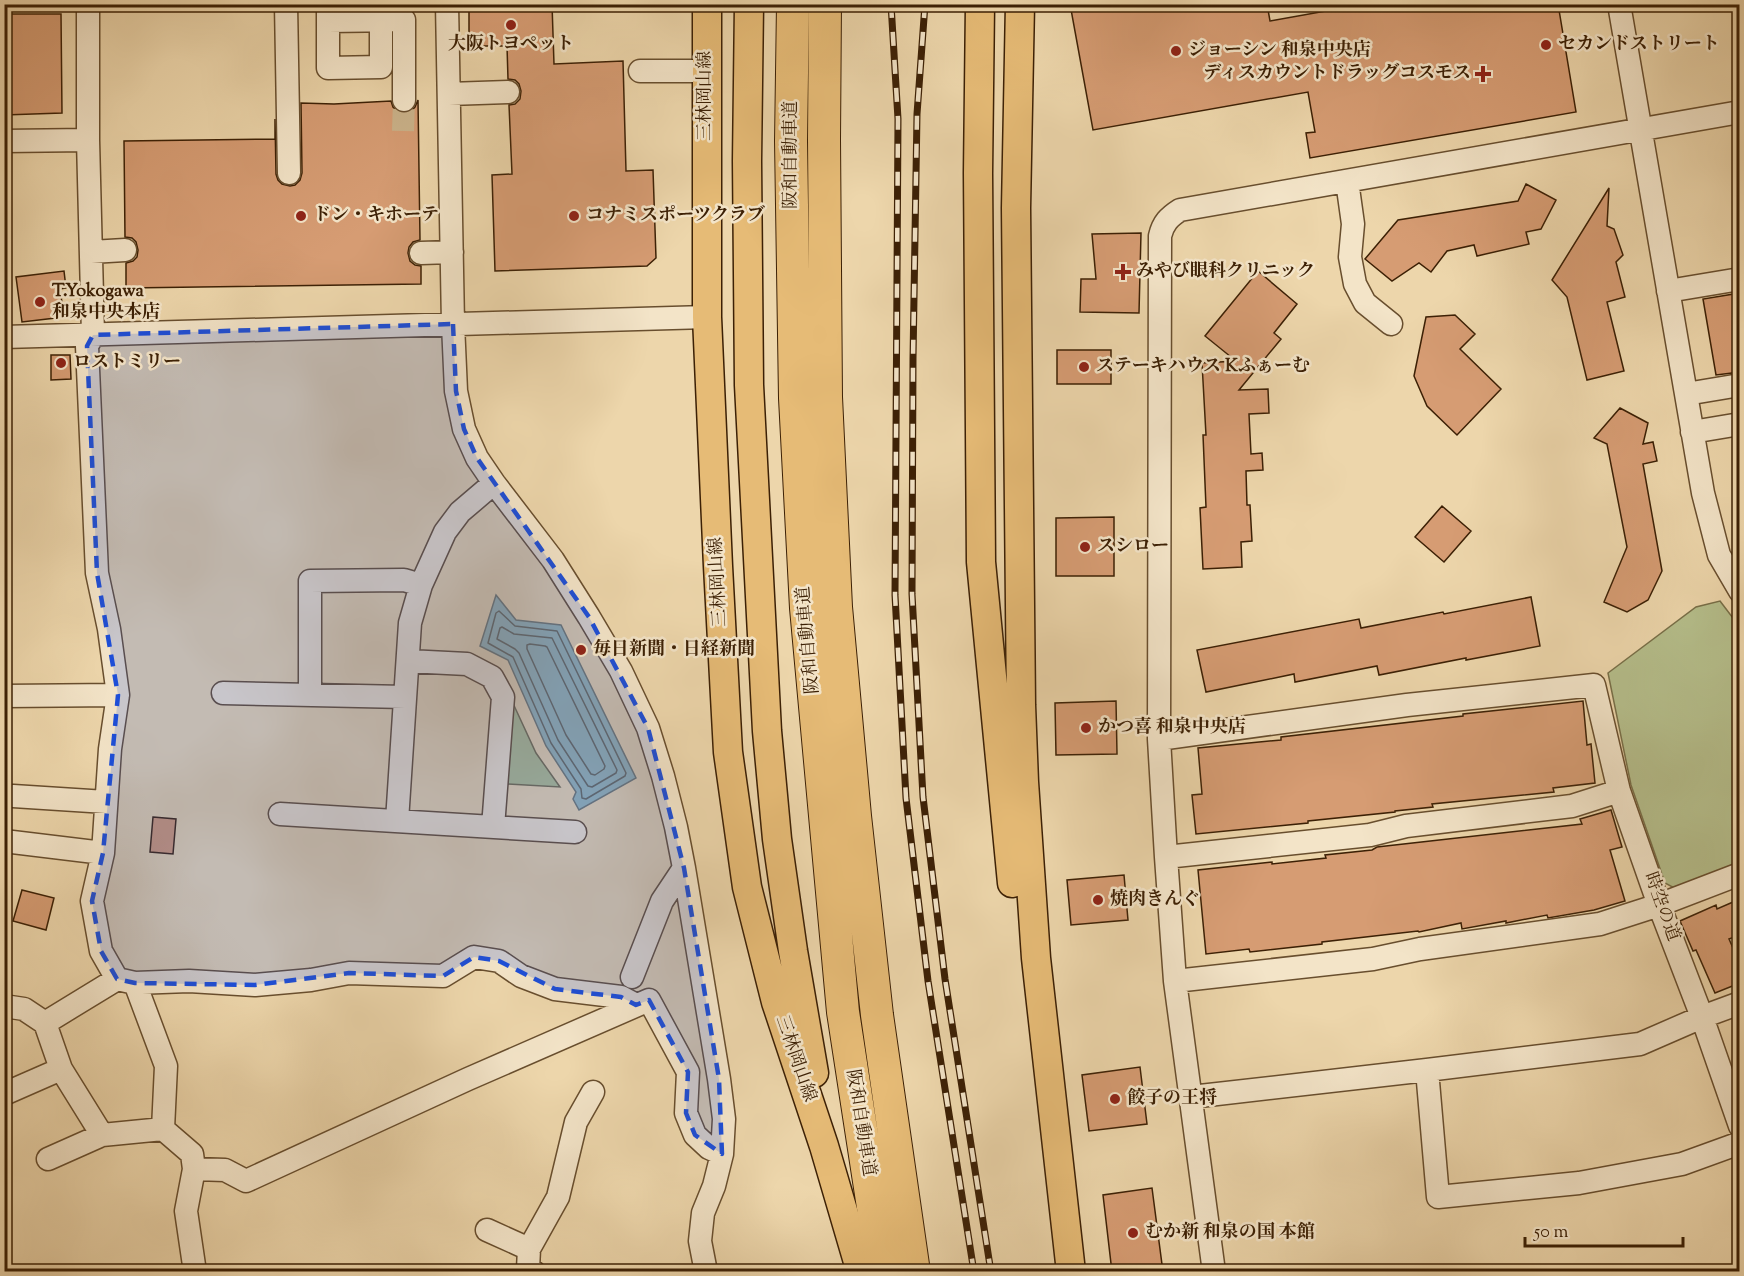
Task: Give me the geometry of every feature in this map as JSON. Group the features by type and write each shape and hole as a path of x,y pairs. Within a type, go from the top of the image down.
{"highway":[{"name":"阪和自動車道","path":"792,4 791,141 795,399 806,608 843,1012 883,1272"},
{"name":"阪和自動車道","path":"825,4 826,397 836,607 855,816 877,1015 914,1272"}],"main road":[{"name":"三林岡山線","path":"707,4 707,317 728,740 739,832 747,887 776,1002 824,1146 861,1272"},
{"name":"三林岡山線","path":"749,4 747,173 749,385 767,731 779,850 824,1146"},
{"path":"980,4 978,173 981,562 1013,893 1036,958"},
{"path":"1020,4 1016,208 1021,705 1024,782 1036,958 1071,1272"}],"street":[{"path":"88,4 88,140 93,335 87,346 97,573 109,629 118,695 110,749 103,854 92,901 101,951 110,968 126,981 166,1066 164,1129"},
{"path":"286,4 289,173"},
{"path":"447,4 456,391 464,429 477,458 553,560 590,617 621,671 648,728 657,757 676,826 684,868 724,1119 722,1154 714,1186 703,1213 700,1241 706,1272"},
{"path":"1619,4 1702,493 1719,555 1740,591"},
{"path":"381,13 381,67 328,68 328,13 381,13 404,20 404,100"},
{"path":"640,71 706,71"},
{"path":"448,94 508,92"},
{"path":"1214,1272 1175,981 1159,739 1160,236 1162,227 1167,219 1180,210 1740,112"},
{"path":"4,141 88,140"},
{"path":"1347,181 1353,224 1350,257 1355,284 1365,303 1391,324"},
{"path":"91,252 125,250"},
{"path":"421,253 452,252"},
{"path":"1668,291 1740,279"},
{"path":"4,337 707,317"},
{"path":"1686,394 1740,385"},
{"path":"1692,432 1740,424"},
{"path":"397,821 410,623 421,585 445,532 460,512 494,483"},
{"path":"310,695 310,581 404,580 421,585"},
{"path":"408,661 466,664 492,676 503,698 493,827"},
{"name":"時空の道","path":"1159,739 1407,705 1594,685 1619,791 1740,1126"},
{"path":"223,693 405,697"},
{"path":"4,696 118,695"},
{"path":"1166,857 1370,835 1406,826 1572,806 1619,791"},
{"path":"13,796 106,802"},
{"path":"280,814 575,832"},
{"path":"4,841 103,854"},
{"path":"632,977 662,901 684,868"},
{"path":"1175,981 1373,959 1420,949 1600,924 1659,905 1740,874"},
{"path":"45,1023 126,981 189,981 255,985 311,980 349,973 443,976 474,957 499,961 521,976 555,989 621,997 636,1005"},
{"path":"194,1169 225,1170 246,1181 468,1079 649,1000 688,1072 686,1113 695,1135 709,1148 722,1154"},
{"path":"1191,1097 1640,1044 1740,1003"},
{"path":"4,1006 24,1009 45,1023 61,1069 102,1135"},
{"path":"4,1094 61,1069"},
{"path":"1427,1070 1438,1197 1579,1183 1682,1164 1740,1143"},
{"path":"534,1272 528,1269 529,1249 558,1197 576,1122 593,1092"},
{"path":"48,1159 102,1135 164,1129 192,1154 194,1169 186,1210 195,1272"},
{"path":"487,1230 529,1249"}],"highlighted area":[{"path":"453,324 456,391 464,429 477,458 589,617 648,728 684,868 719,1079 722,1154 695,1135 686,1113 688,1072 649,1000 636,1005 621,997 555,989 499,961 474,957 443,976 349,973 255,985 135,983 117,979 101,951 92,901 103,853 118,695 97,573 87,346 93,335"}],"green space":[{"path":"1720,601 1739,626 1739,864 1676,889 1665,883 1631,785 1608,673 1696,607"},
{"path":"511,699 536,753 560,787 506,784"}],"water":[{"path":"496,595 516,620 561,625 636,778 579,810 573,799 576,792 546,746 508,660 480,646"}],"building":[{"path":"469,4 552,4 554,64 623,61 626,171 653,170 656,258 647,266 495,271 492,175 512,174 509,105 515,104 520,99 521,91 515,80 508,79 507,46 469,46"},
{"path":"1070,4 1267,4 1270,21 1365,4 1558,4 1576,112 1310,158 1306,133 1315,132 1308,92 1093,130"},
{"path":"4,14 61,14 62,113 4,115 4,49 6,49"},
{"path":"418,100 420,240 413,242 408,253 410,261 421,266 421,284 126,288 126,263 137,257 138,250 132,238 125,237 124,141 275,139 275,119 276,174 282,184 290,186 300,180 302,173 301,103 391,101 397,111 405,113 415,107"},
{"path":"1526,184 1556,200 1541,229 1526,232 1529,244 1477,256 1474,245 1447,251 1431,272 1419,263 1392,281 1365,259 1398,220 1518,201"},
{"path":"1609,188 1607,226 1614,229 1623,255 1616,262 1625,297 1607,302 1624,371 1587,380 1567,297 1552,280"},
{"name":"みやび眼科クリニック","path":"1141,233 1139,313 1080,312 1081,279 1096,279 1092,234"},
{"name":"T.Yokogawa 和泉中央本店","path":"64,271 66,288 60,289 64,317 22,322 16,277"},
{"path":"1258,271 1297,304 1274,333 1281,339 1239,390 1268,389 1269,413 1249,414 1251,454 1262,453 1263,470 1246,471 1247,505 1250,505 1252,541 1241,542 1242,567 1203,569 1200,508 1206,507 1203,435 1206,435 1202,363 1236,361 1205,336"},
{"path":"1740,293 1740,372 1716,375 1703,299"},
{"path":"1455,315 1475,334 1460,349 1501,389 1457,435 1427,406 1414,376 1426,317"},
{"name":"ステーキハウス Kふぁーむ","path":"1057,350 1111,350 1111,384 1057,384"},
{"name":"ロストミリー","path":"51,355 70,355 71,379 51,380"},
{"path":"1620,408 1648,423 1643,444 1653,442 1657,461 1643,464 1662,571 1648,600 1627,612 1604,602 1627,547 1607,444 1594,438"},
{"path":"1442,506 1471,531 1444,562 1415,537"},
{"name":"スシロー","path":"1114,517 1114,576 1056,576 1056,518"},
{"path":"1531,597 1540,646 1379,675 1377,666 1295,682 1294,674 1206,692 1197,650 1359,619 1361,628"},
{"name":"かつ喜 和泉中央店","path":"1116,701 1117,754 1056,755 1055,703"},
{"path":"1583,701 1587,745 1591,744 1595,783 1553,788 1554,792 1432,804 1433,807 1395,812 1196,834 1192,795 1202,794 1198,748 1281,740 1281,737"},
{"path":"1611,810 1622,847 1610,850 1625,901 1594,910 1548,918 1547,915 1462,929 1461,923 1419,932 1322,942 1322,944 1206,954 1198,870 1326,858 1325,855 1372,850 1377,847 1582,824 1580,819"},
{"path":"153,817 176,819 173,854 150,852"},
{"name":"焼肉きんぐ","path":"1124,875 1128,920 1071,925 1067,880"},
{"path":"22,890 54,898 46,930 13,921"},
{"path":"1740,899 1740,935 1729,939 1740,964 1740,983 1715,993 1680,921 1716,905 1717,909"},
{"name":"餃子の王将","path":"1140,1067 1147,1124 1089,1131 1082,1075"},
{"name":"むか新 和泉の国 本館","path":"1152,1188 1163,1272 1112,1272 1103,1195"}],"tunnel":[{"path":"403,131 404,100"}],"railway":[{"path":"891,4 898,119 895,595 906,798 928,981 974,1272"},
{"path":"925,4 917,114 912,594 923,797 945,979 991,1272"}],"place":[{"name":"大阪トヨペット","path":"511,25"},
{"name":"セカンドストリート","path":"1546,45"},
{"name":"ジョーシン 和泉中央店","path":"1176,51"},
{"name":"ディスカウントドラッグコスモス","path":"1483,74"},
{"name":"ドン・キホーテ","path":"301,216"},
{"name":"コナミスポーツクラブ","path":"574,216"},
{"name":"みやび眼科クリニック","path":"1123,272"},
{"name":"T.Yokogawa 和泉中央本店","path":"40,302"},
{"name":"ロストミリー","path":"61,363"},
{"name":"ステーキハウス Kふぁーむ","path":"1084,367"},
{"name":"スシロー","path":"1085,547"},
{"name":"毎日新聞・日経新聞","path":"581,650"},
{"name":"かつ喜 和泉中央店","path":"1086,728"},
{"name":"焼肉きんぐ","path":"1098,900"},
{"name":"餃子の王将","path":"1115,1099"},
{"name":"むか新 和泉の国 本館","path":"1133,1233"}]}
